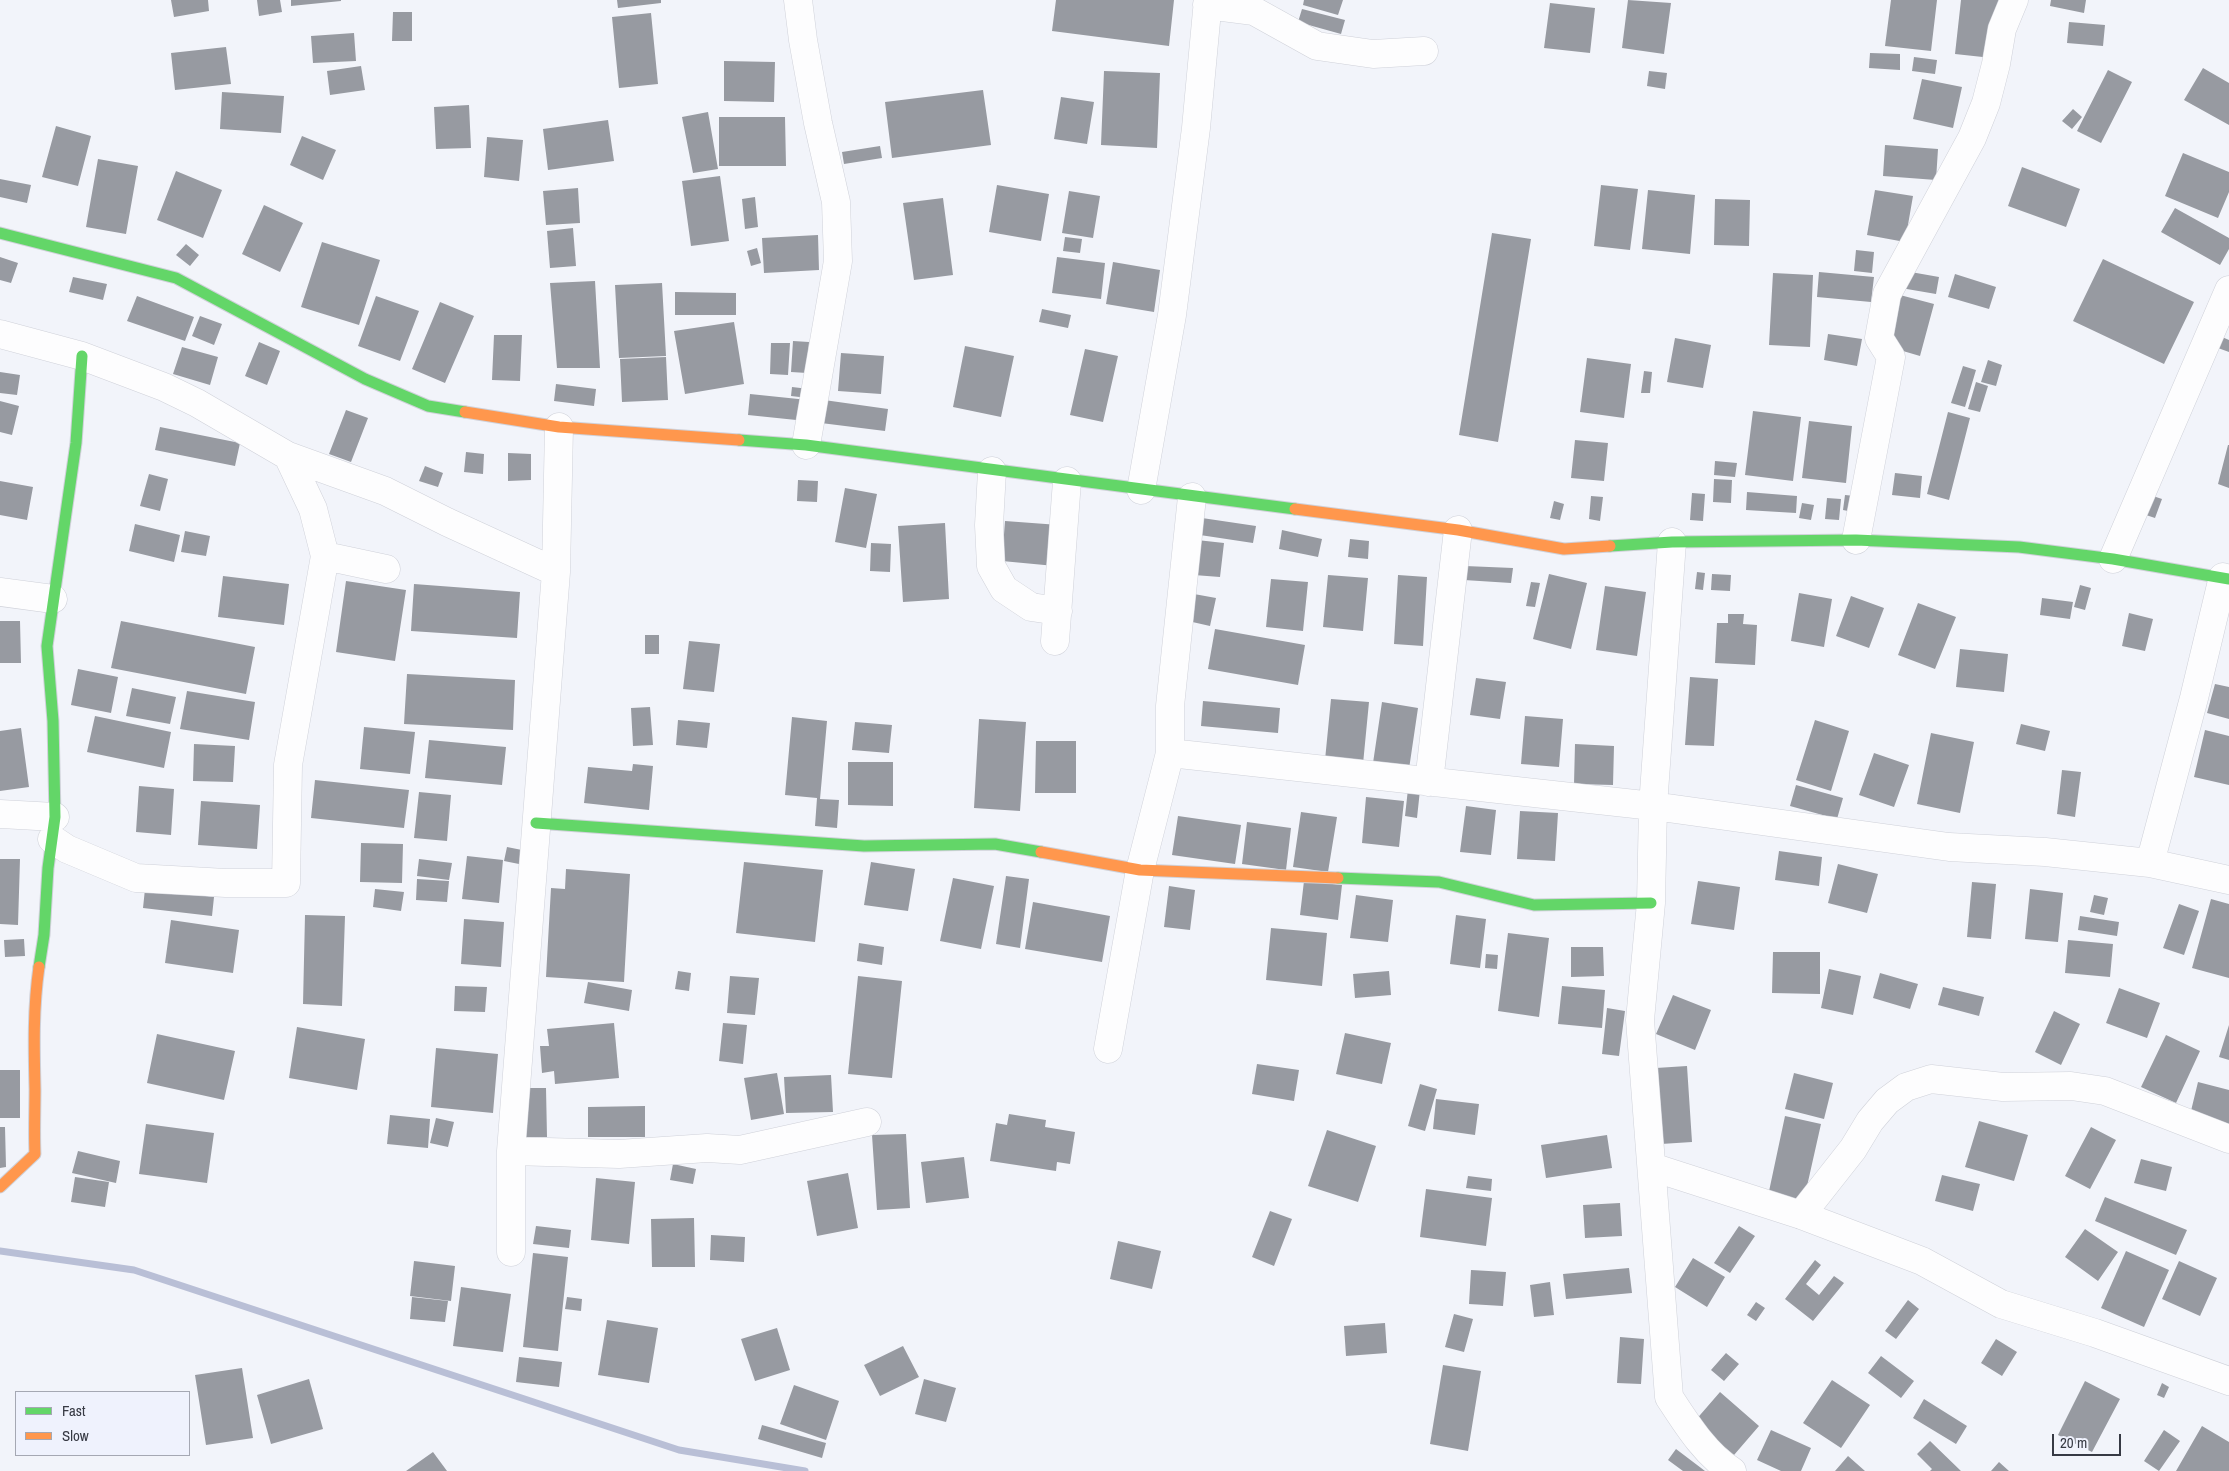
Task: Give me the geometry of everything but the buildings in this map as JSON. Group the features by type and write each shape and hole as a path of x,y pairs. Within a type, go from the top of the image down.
{"street":[{"path":"798,0 816,114 836,202 838,262 806,445"},
{"path":"1856,540 1892,357 1879,338 1887,294 1972,138 1986,103 1996,64 2002,29 2014,0"},
{"path":"1140,490 1173,305 1196,128 1207,3 1254,11 1317,46 1373,54 1424,51"},
{"path":"0,233 176,278 364,379 428,406 559,428 806,445 1067,481 1458,530 1564,549 1672,542 1856,540 2019,547 2113,559 2226,578 2150,862"},
{"path":"2113,559 2229,290"},
{"path":"0,334 82,356 164,386 288,456 385,491 556,572"},
{"path":"0,1187 35,1154 33,1122 34,1002 44,935 48,868 54,828 53,721 47,646 76,443 82,356"},
{"path":"511,1252 511,1151 556,572 559,428"},
{"path":"0,814 54,828 67,849 136,878 226,883 286,883 288,765 325,556 313,509 288,456"},
{"path":"992,471 989,526 991,566 1004,589 1031,607 1058,612"},
{"path":"1055,641 1067,481"},
{"path":"1108,1049 1140,870 1170,753 1170,706 1192,497"},
{"path":"1429,782 1458,530"},
{"path":"1672,542 1653,806 1651,903 1640,1020 1669,1397 1691,1431 1724,1466 1732,1471"},
{"path":"325,556 386,569"},
{"path":"0,592 53,599"},
{"path":"1170,753 1653,806 1949,847 2045,852 2150,862 2229,880"},
{"path":"536,823 864,846 996,844 1140,870 1439,882 1534,906 1651,903"},
{"path":"1801,1215 1853,1149 1870,1121 1887,1101 1906,1087 1931,1079 2003,1087 2071,1086 2105,1091 2229,1139"},
{"path":"511,1151 619,1154 707,1148 740,1150 867,1122"},
{"path":"1652,1167 1801,1215 1922,1261 2001,1304 2095,1333 2229,1381"}],"waterway":[{"path":"0,1251 134,1270 679,1450 805,1471"}],"traffic: fast":[{"path":"0,233 176,278 365,379 428,406 465,412"},
{"path":"39,967 44,935 48,868 55,817 53,721 47,646 76,443 82,356"},
{"path":"739,440 806,445 1295,509"},
{"path":"1610,546 1672,542 1856,540 2019,547 2113,559 2229,579"},
{"path":"536,823 864,846 995,844 1041,852"},
{"path":"1338,878 1439,882 1534,905 1651,903"}],"traffic: slow":[{"path":"465,412 559,427 739,440"},
{"path":"1295,509 1458,530 1564,549 1610,546"},
{"path":"1041,852 1140,870 1338,878"},
{"path":"0,1187 35,1154 34,1028 39,967"}]}
